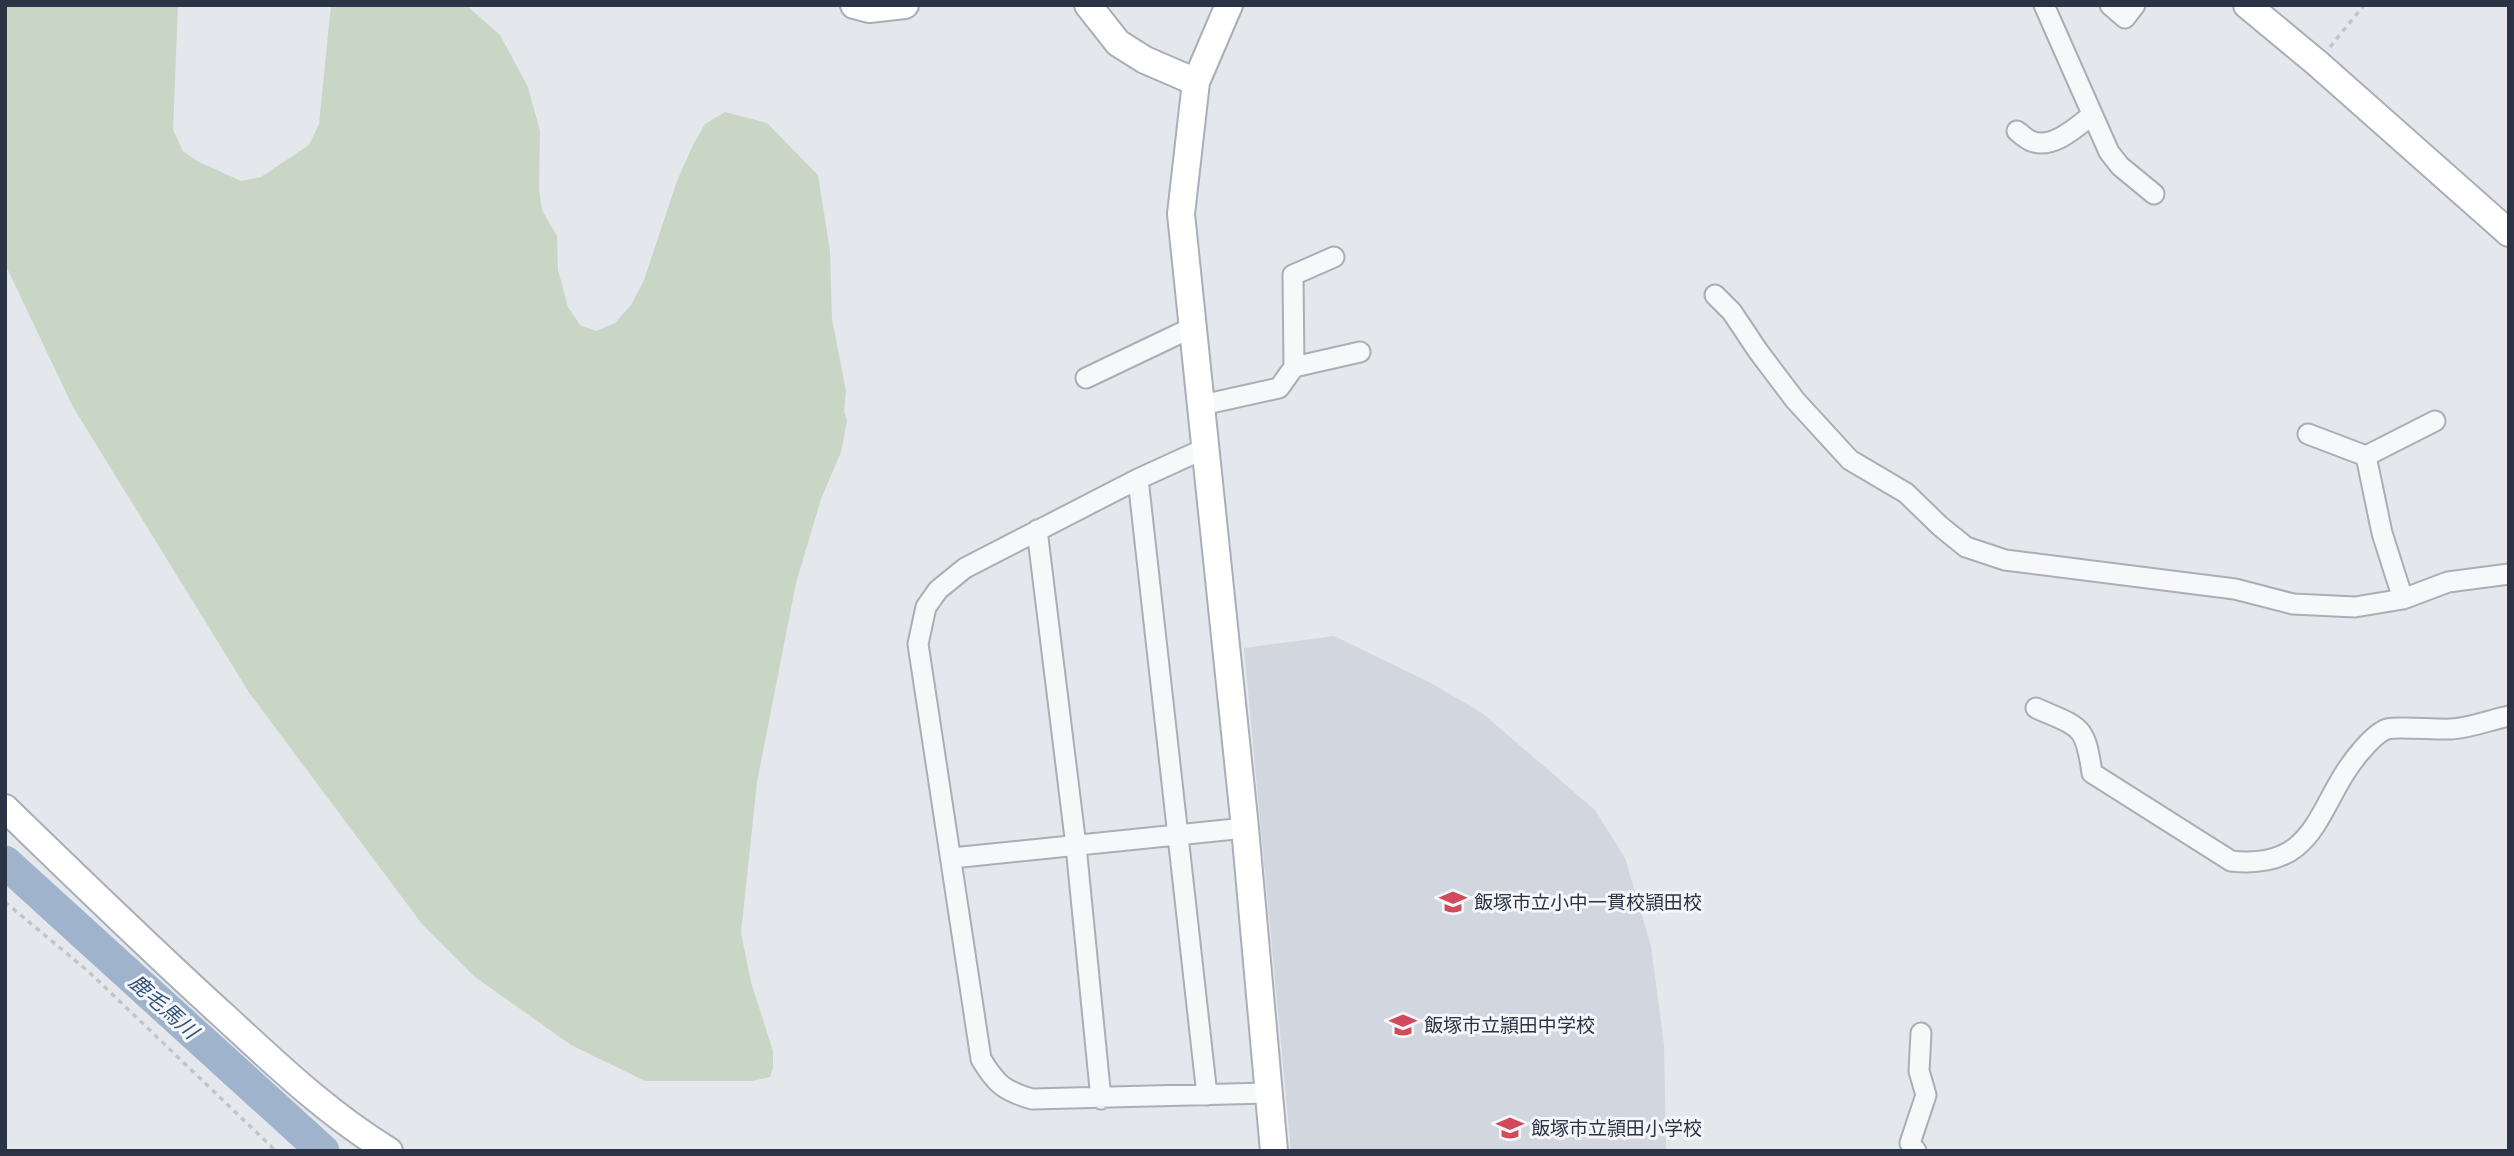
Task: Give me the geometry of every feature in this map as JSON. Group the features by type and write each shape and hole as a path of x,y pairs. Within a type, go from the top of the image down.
{"street":[{"path":"854,5 869,9 905,5"},
{"path":"1088,5 1118,43 1145,60 1196,82"},
{"path":"1230,5 1196,82 1181,214 1274,1151"},
{"path":"2044,5 2109,152 2120,166 2154,194"},
{"path":"2110,5 2124,18 2136,5"},
{"path":"2247,5 2317,63 2509,233"},
{"path":"2017,131 2032,142 2046,143 2068,134 2092,115"},
{"path":"1202,405 1279,388 1294,367 1293,275 1334,257"},
{"path":"1715,295 1732,312 1795,400 1835,445 1850,460 1906,492 1966,547 2005,560 2235,589 2293,604 2355,607 2403,598 2448,582 2509,574"},
{"path":"1086,377 1191,328"},
{"path":"1294,367 1360,352"},
{"path":"2308,434 2366,456 2435,421"},
{"path":"1206,448 1138,479 965,568 938,590 926,607 918,644 981,1059 994,1081 1010,1093 1032,1099 1268,1093"},
{"path":"2366,456 2382,533 2403,598"},
{"path":"1138,479 1207,1095"},
{"path":"1037,530 1076,846 1101,1099"},
{"path":"2036,708 2075,726 2086,738 2092,773 2231,861 2255,863 2281,858 2304,842 2323,814 2346,768 2368,743 2387,729 2455,729 2509,716"},
{"path":"5,808 131,932 297,1083 357,1131 389,1151"},
{"path":"952,858 1244,828"},
{"path":"1916,1151 1910,1143 1926,1096 1919,1071 1921,1032"}],"path":[{"path":"2317,63 2364,5"},
{"path":"5,902 89,972 276,1151"}],"shaded area":[{"name":"飯塚市立小中一貫校頴田校","path":"1334,636 1431,683 1482,713 1595,810 1625,858 1651,946 1664,1045 1666,1151 1291,1151 1244,648"}],"green space":[{"path":"5,5 178,5 173,130 183,151 197,161 241,181 261,177 309,145 319,124 331,5 466,5 500,35 528,87 540,131 539,189 542,210 557,236 558,270 568,307 580,325 596,331 615,323 631,305 644,280 677,181 705,124 725,112 767,123 818,175 830,251 832,319 846,391 844,411 847,421 841,452 821,499 796,583 757,782 741,933 751,982 773,1051 770,1077 752,1081 645,1081 571,1045 475,977 422,924 250,694 73,407 5,264"}],"waterway":[{"name":"鹿毛馬川","path":"5,862 323,1151"}],"place":[{"name":"飯塚市立小中一貫校頴田校","path":"1453,902"},
{"name":"飯塚市立頴田中学校","path":"1403,1025"},
{"name":"飯塚市立頴田小学校","path":"1510,1128"}]}
